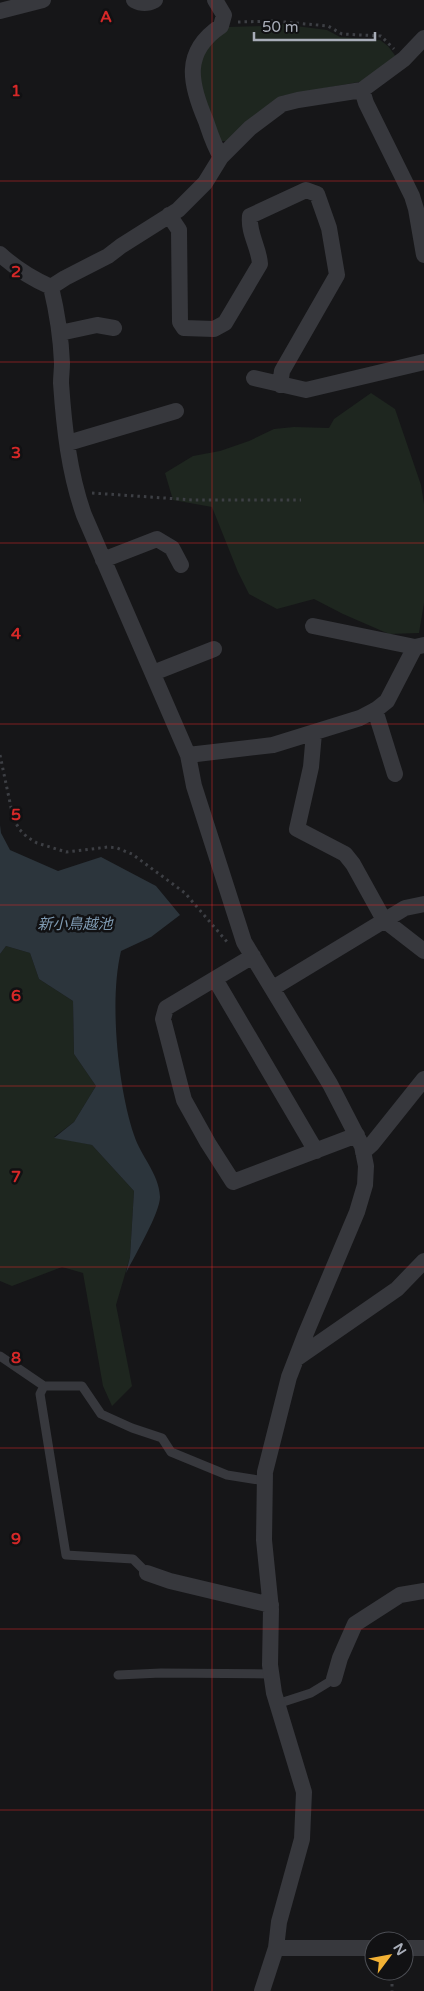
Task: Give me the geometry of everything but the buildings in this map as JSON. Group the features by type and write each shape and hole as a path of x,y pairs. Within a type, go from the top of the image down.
{"street":[{"path":"0,11 43,0"},
{"path":"134,0 140,3 148,3 154,0"},
{"path":"215,0 224,15 221,26 210,34 200,46 194,59 192,78 195,96 221,157"},
{"path":"51,287 108,256 169,216 194,195 221,157 250,128 282,104 362,90 404,59 424,38"},
{"path":"362,90 366,103 412,196 424,256"},
{"path":"169,216 179,230 180,322 184,328 214,329 225,323 260,264 249,226 250,216 306,190 317,194 329,228 336,275 282,371 280,385"},
{"path":"0,254 9,263 51,287 60,333 61,381 76,492 103,560 188,755 194,786 244,942 330,1084 357,1135 366,1166 365,1185 357,1212 289,1377 265,1472 264,1540 271,1605 271,1674 277,1704 304,1792 302,1839 280,1922 276,1948 262,1991"},
{"path":"60,333 97,325 114,328"},
{"path":"254,378 306,390 424,362"},
{"path":"68,443 176,411"},
{"path":"103,560 157,539 172,548 181,565"},
{"path":"188,755 272,745 360,718 387,701 420,646 313,626"},
{"path":"153,673 214,649"},
{"path":"374,710 396,774"},
{"path":"314,733 311,766 297,829 345,854 353,864 384,920 424,951"},
{"path":"273,988 405,908 424,904"},
{"path":"253,956 166,1008 163,1019 184,1100 208,1143 233,1182 357,1135"},
{"path":"215,979 316,1150"},
{"path":"363,1152 372,1144 424,1079"},
{"path":"296,1359 396,1289 424,1261"},
{"path":"147,1573 170,1581 271,1605"},
{"path":"334,1679 340,1658 355,1624 400,1595 424,1591"},
{"path":"276,1948 364,1948"}],"lane":[{"path":"0,1356 44,1386 82,1386 100,1414 132,1428 162,1438 171,1452 227,1475 265,1481"},
{"path":"44,1386 40,1394 66,1555 134,1559 147,1573"},
{"path":"118,1675 161,1672 271,1674"},
{"path":"277,1704 311,1693 334,1679"}],"path":[{"path":"221,26 232,22 274,21 328,26 342,34 381,36 404,59"},
{"path":"76,492 193,500 301,500"},
{"path":"0,755 13,817 19,829 27,837 37,843 66,852 108,847 117,848 132,854 185,893 225,941 234,947 244,942"}],"shaded area":[{"path":"272,23 327,30 340,37 380,40 388,46 397,58 364,81 281,96 228,141 219,141 198,86 202,53 227,27 266,26"},
{"path":"371,393 395,409 421,485 424,504 424,603 419,633 389,634 314,599 277,609 249,594 238,572 212,507 173,500 165,473 193,456 220,451 249,441 274,429 294,427 329,428 334,419"},
{"path":"6,946 30,953 39,979 73,1001 74,1054 96,1086 74,1122 54,1137 92,1145 134,1191 130,1257 116,1305 132,1386 112,1406 103,1386 83,1273 62,1267 12,1286 0,1281 0,954"}],"water":[{"name":"新小鳥越池","path":"0,825 1,833 10,850 58,871 101,857 156,886 180,915 151,937 121,951 117,971 117,1044 128,1115 137,1143 156,1180 160,1197 156,1213 126,1273 130,1257 134,1191 92,1145 54,1138 74,1122 96,1086 74,1054 73,1001 39,979 30,953 6,946 0,954"}]}
